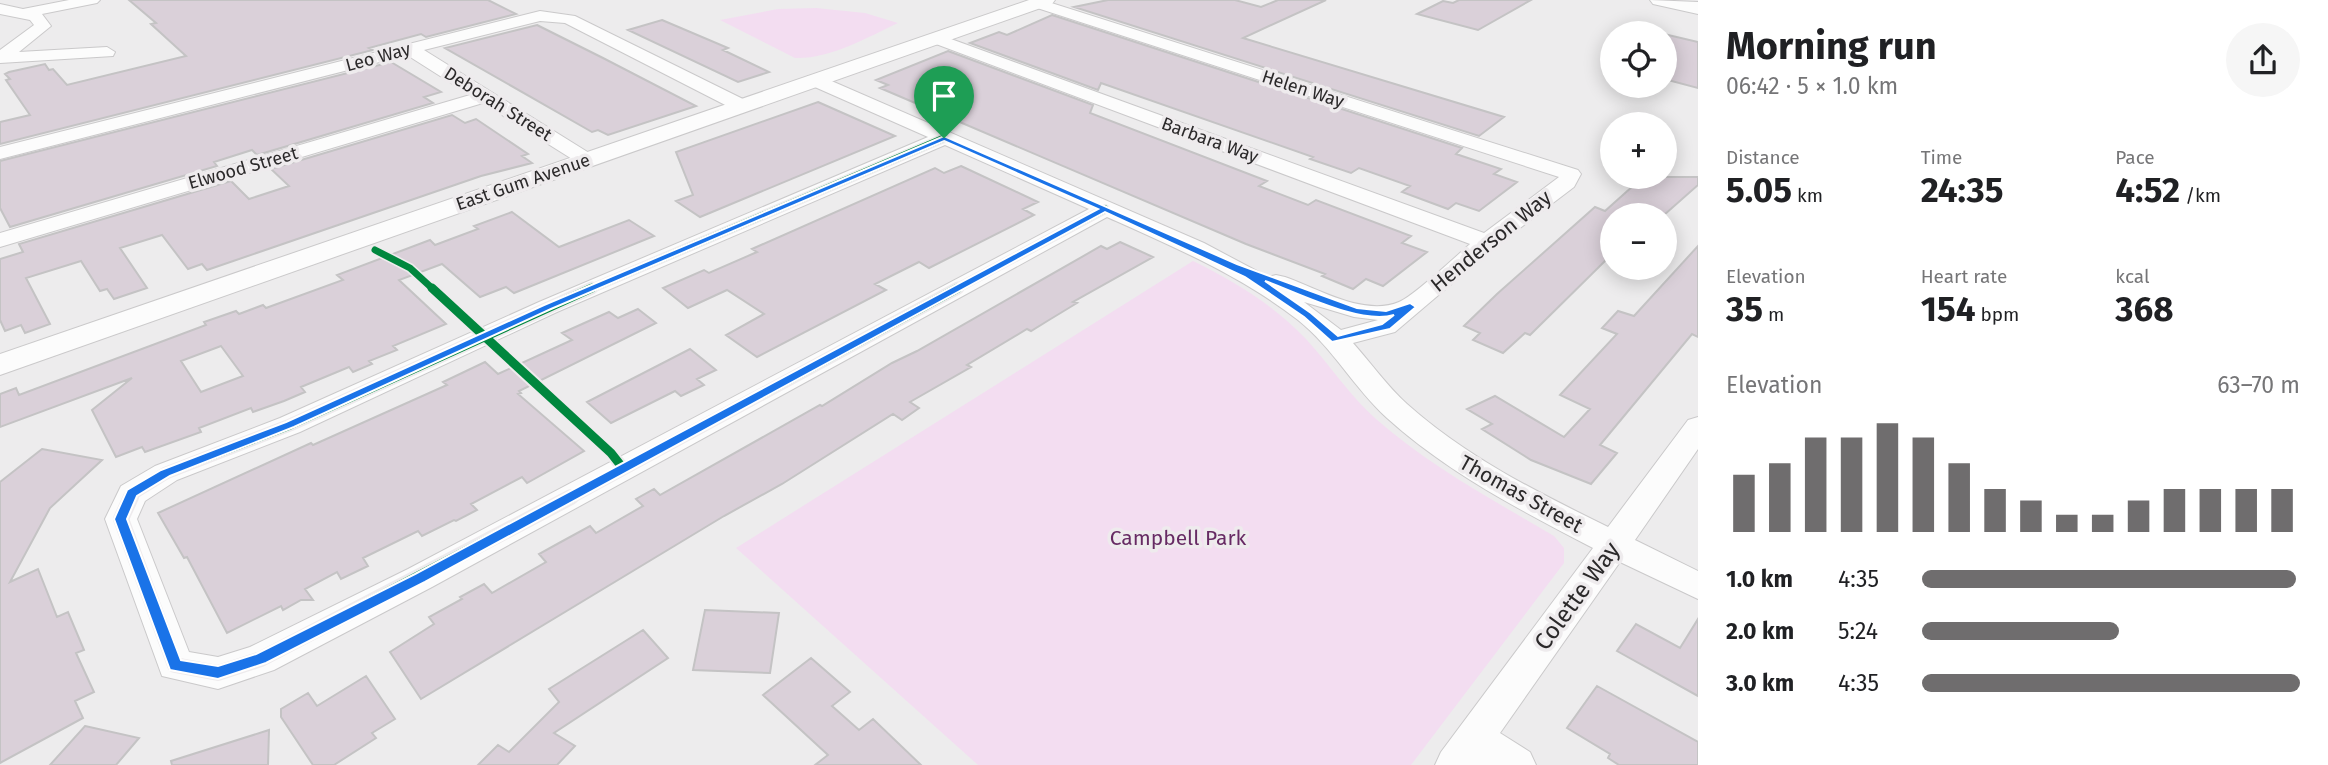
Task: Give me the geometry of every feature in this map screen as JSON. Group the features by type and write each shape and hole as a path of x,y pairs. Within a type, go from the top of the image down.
{"main road":[{"path":"1660,0 1698,8"}],"street":[{"path":"26,13 92,0"},
{"name":"East Gum Avenue","path":"0,365 1041,2"},
{"name":"Helen Way","path":"1041,2 1571,174"},
{"path":"0,9 35,16 43,26 0,58"},
{"name":"Leo Way","path":"0,153 527,18 559,16 742,106"},
{"name":"Barbara Way","path":"934,38 1487,242"},
{"name":"Deborah Street","path":"410,49 587,160"},
{"path":"0,58 107,52"},
{"name":"Thomas Street","path":"814,80 1233,267 1285,298 1336,340 1395,409 1448,453 1509,491 1698,586"},
{"name":"Elwood Street","path":"0,240 486,96"},
{"path":"944,138 485,335 290,425 166,473 132,494 121,519 175,665 218,673 261,659 420,578 1105,209"},
{"name":"Henderson Way","path":"1336,340 1386,327 1487,242 1566,181 1571,174"},
{"path":"1233,267 1355,310 1387,314 1410,307"},
{"name":"Colette Way","path":"1465,752 1698,426"},
{"path":"1465,752 1516,765"}],"green space":[{"path":"816,8 865,13 898,23 835,51 795,58 720,20 778,9"},
{"name":"Campbell Park","path":"1193,261 1238,286 1281,315 1306,339 1367,410 1397,436 1463,482 1554,536 1564,548 1564,563 1411,765 978,765 736,548"}],"building":[{"path":"129,0 488,0 516,14 426,37 421,34 369,48 373,50 0,144 0,122 30,115 6,80 10,79 5,74 9,72 45,64 67,85 186,56 151,24 156,23"},
{"path":"1108,0 1235,0 1261,7 1278,0 1326,0 1243,38 1504,117 1479,136 1074,7"},
{"path":"1459,0 1531,0 1478,30 1417,14 1443,1 1453,3"},
{"path":"1052,15 1462,148 1456,154 1501,169 1494,174 1517,182 1479,211 1456,203 1448,209 1402,192 1410,186 1359,168 1351,173 1310,159 1313,157 1101,83 1098,90 970,43 999,32 1007,35"},
{"path":"662,20 728,48 723,50 769,72 738,82 628,30"},
{"path":"537,25 696,106 608,135 598,130 592,132 445,48"},
{"path":"1677,37 1698,42 1698,88 1677,82"},
{"path":"948,51 1093,105 1090,113 1267,181 1259,186 1308,205 1316,200 1411,236 1402,243 1427,252 1383,286 1366,279 1353,289 1322,276 1325,274 1246,244 880,88 888,85 876,80"},
{"path":"391,62 441,92 424,97 433,103 257,155 252,150 214,162 217,166 10,227 0,208 0,161"},
{"path":"818,102 895,136 700,217 676,201 693,195 676,152"},
{"path":"452,115 465,123 476,119 528,154 522,156 532,163 481,176 207,270 202,264 188,269 162,235 120,248 147,288 114,299 107,289 100,291 81,261 26,278 50,324 25,333 21,325 5,331 0,320 0,259 23,252 19,244 231,181 249,199 289,186 271,169"},
{"path":"961,166 1038,202 1023,209 1034,215 929,268 919,262 875,284 886,290 757,357 726,335 764,314 727,290 688,308 663,288 704,270 709,273 757,252 752,249 935,168 944,173"},
{"path":"1677,177 1698,177 1698,185 1677,204 1614,203 1630,189 1677,189"},
{"path":"1595,207 1600,209 1600,266 1530,335 1525,333 1503,353 1473,340 1480,333 1464,326"},
{"path":"512,212 559,247 629,220 654,236 514,293 506,287 480,297 442,264 399,280 446,324 393,346 397,350 369,361 372,364 353,372 349,367 301,387 305,392 284,401 253,412 251,408 199,428 201,432 145,452 142,447 116,457 92,410 132,378 0,427 0,394 16,388 19,395 206,325 204,322 236,311 239,314 263,305 266,308 343,280 337,275 430,240 435,245 478,229 474,226","holes":["221,346 243,376 201,392 181,361"]},
{"path":"1120,242 1153,257 1073,302 1077,303 1031,331 1027,329 967,365 971,367 910,402 919,408 902,420 893,414 782,484 724,516 421,699 390,652 434,624 429,617 462,599 460,597 484,584 492,593 546,562 539,554 590,526 596,533 643,506 636,499 654,489 660,495 822,406 892,363 1101,246 1107,249"},
{"path":"1698,246 1698,337 1692,334 1600,445 1617,453 1591,484 1531,460 1482,429 1492,424 1467,409 1495,396 1564,437 1590,409 1560,395 1617,334 1602,328 1618,311 1634,316 1667,280 1677,280 1677,269"},
{"path":"638,309 656,323 519,391 521,393 518,394 584,451 527,483 522,477 471,504 477,510 456,521 422,536 418,531 363,558 368,566 341,579 337,572 305,589 313,600 301,600 283,610 281,606 227,633 187,557 184,558 158,513 447,385 443,382 485,362 498,374 572,340 562,333 609,312 618,318"},
{"path":"690,349 716,370 697,379 704,385 681,396 675,391 611,423 587,402"},
{"path":"42,449 102,460 50,508 10,582 38,569 57,617 68,612 84,650 76,653 94,692 75,701 83,718 0,763 0,482"},
{"path":"705,610 779,613 770,673 693,670"},
{"path":"1698,619 1698,696 1617,651 1636,624 1680,648"},
{"path":"643,630 668,658 554,733 575,746 557,765 478,765 498,745 509,752 559,702 549,689"},
{"path":"811,658 850,692 832,706 859,730 873,719 921,765 815,765 828,755 763,695"},
{"path":"366,676 395,719 372,733 376,738 334,765 313,765 281,717 281,709 308,693 317,706"},
{"path":"1597,686 1698,742 1698,765 1619,765 1608,758 1610,754 1567,728"},
{"path":"85,726 139,738 116,765 50,765"},
{"path":"269,730 268,765 172,765 171,761"}],"cycle path":[{"path":"944,138 548,307 290,425 166,473 132,494 121,519 175,665 218,673 261,659 420,578 1105,209"},
{"path":"375,250 410,268 611,453 622,467"}],"route":[{"path":"944,138 548,307 290,425 166,473 132,494 121,519 175,665 218,673 261,659 420,578 1105,209 1196,248 1249,275 1307,315 1336,340 1386,327 1410,307 1387,314 1370,314 1355,310 1326,299 1233,267 1196,248 944,138"}]}
